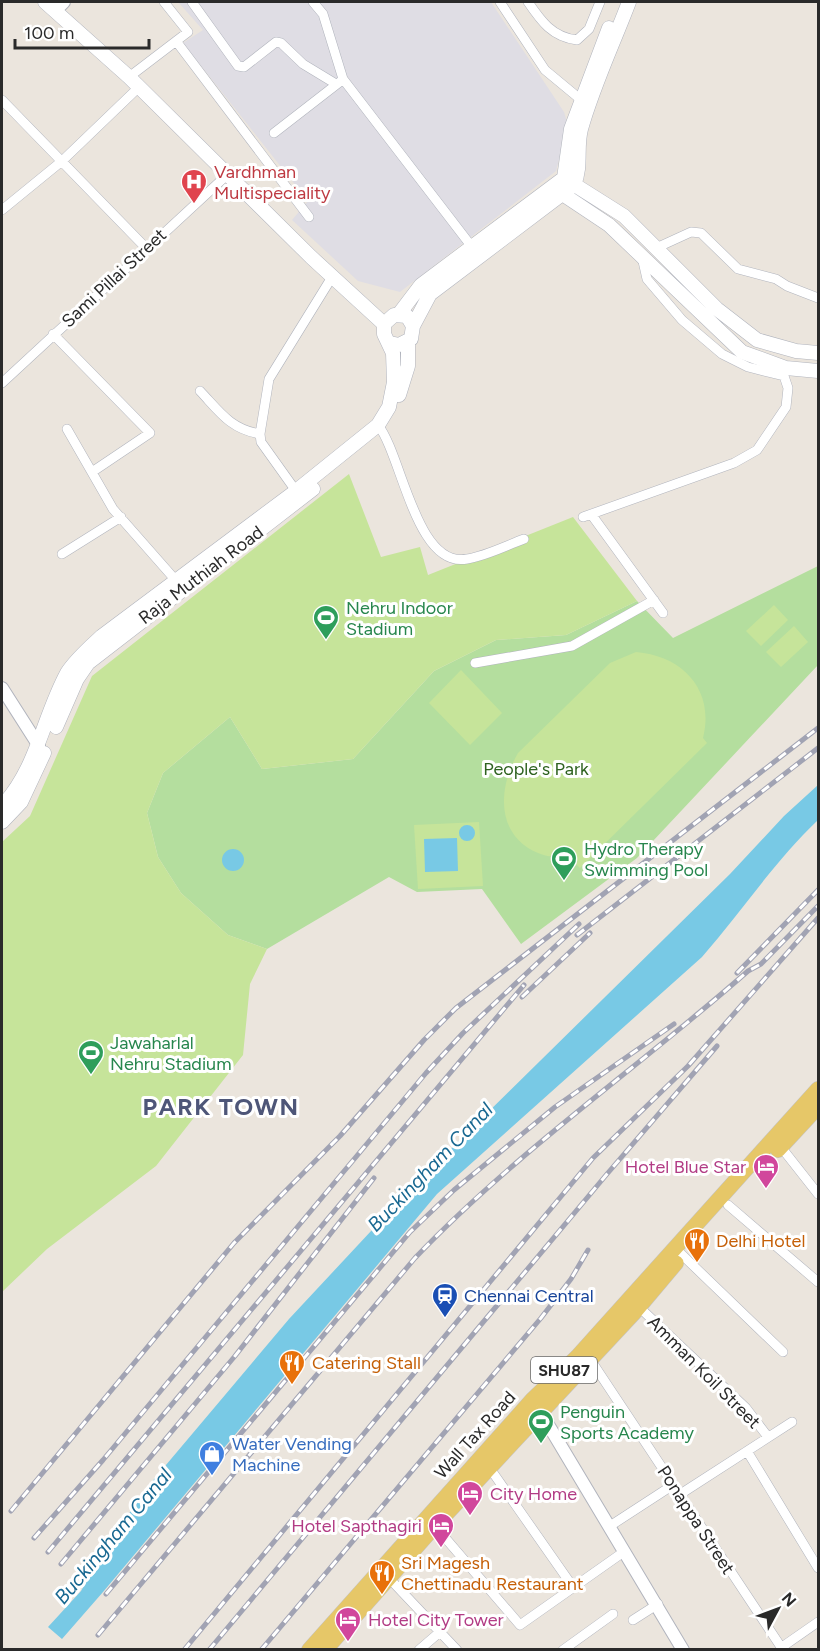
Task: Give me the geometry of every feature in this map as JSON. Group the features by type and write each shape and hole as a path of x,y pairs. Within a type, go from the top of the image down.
{"main road":[{"path":"569,182 571,129 580,99 620,2"},
{"path":"413,326 406,316 399,314 390,316 384,324 384,334 390,343 399,345 408,342 413,335 413,326 430,294 557,194 580,172 580,133 629,2"},
{"path":"55,4 227,175 384,324"},
{"path":"569,182 624,216 717,309 757,340 796,351 819,353"},
{"path":"399,314 421,285 472,247 557,194"},
{"path":"557,194 609,225 742,352 786,368 819,371"},
{"name":"Raja Muthiah Road","path":"2,822 74,685 88,663 296,490 380,427 395,408 408,366 408,342"},
{"name":"Raja Muthiah Road","path":"2,806 16,799 68,673 80,657 102,636 181,585 374,440 389,407 394,382 390,343"},
{"name":"Wall Tax Road","path":"325,1650 489,1467 639,1307 679,1253 819,1089"},
{"name":"Wall Tax Road","path":"309,1650 532,1400 728,1205 819,1107"}],"street":[{"path":"2,210 62,161 134,82 188,32 164,2"},
{"path":"192,2 238,66 244,67 276,42 281,43 303,64 339,82 472,247"},
{"path":"313,2 323,14 339,82"},
{"path":"500,2 545,70 580,99"},
{"path":"528,2 547,29 568,39 577,40 589,29 600,2"},
{"path":"176,41 309,217"},
{"path":"273,133 339,82"},
{"path":"3,104 146,248"},
{"name":"Sami Pillai Street","path":"2,383 227,175"},
{"path":"656,248 691,232 701,232 738,269 776,279 787,286 819,298"},
{"path":"642,257 647,279 682,320 722,354 748,367 784,376 789,388 786,407 757,450 735,463 587,515 663,613"},
{"path":"296,490 261,442 260,434 268,379 332,277"},
{"path":"53,334 150,433 92,472"},
{"path":"200,391 233,425 244,431 260,434"},
{"path":"380,427 393,450 405,489 432,547 446,558 465,560 524,539"},
{"path":"66,429 121,517 181,585"},
{"path":"62,554 121,517"},
{"path":"476,663 572,646 654,600"},
{"path":"2,688 39,746"},
{"path":"781,1147 819,1194"},
{"path":"728,1205 819,1282"},
{"path":"679,1253 783,1352"},
{"name":"Amman Koil Street","path":"639,1307 746,1408 768,1437"},
{"name":"Ponappa Street","path":"590,1359 783,1648"},
{"path":"532,1400 658,1604 680,1649"},
{"path":"679,1495 792,1422"},
{"path":"747,1451 819,1568"},
{"path":"489,1467 573,1587"},
{"path":"610,1526 673,1485"},
{"path":"435,1526 520,1625 625,1551"},
{"path":"389,1578 457,1650"},
{"path":"633,1620 658,1604"},
{"path":"563,1650 613,1614"},
{"path":"783,1648 819,1622"},
{"path":"419,1650 441,1631"}],"shaded area":[{"path":"178,2 491,2 564,112 568,126 556,171 400,292 358,281 292,220 308,201 183,43 203,30"}],"green space":[{"path":"349,474 381,557 420,547 428,575 573,517 637,601 566,635 496,640 434,671 353,759 262,769 230,717 163,773 147,813 158,857 181,893 228,935 267,949 250,984 243,1055 156,1166 47,1249 2,1292 2,842 30,816 92,676"},
{"name":"People's Park","path":"818,566 818,665 637,858 521,944 482,889 417,892 389,877 267,949 228,935 181,893 158,857 147,813 163,773 230,717 262,769 353,759 434,671 496,640 566,635 637,601 673,638"},
{"path":"774,605 788,620 761,646 746,631"},
{"path":"794,626 808,642 781,667 766,652"},
{"path":"636,652 668,660 692,678 704,705 703,738 707,743 580,868 564,858 538,853 524,845 514,835 508,822 504,809 504,795 511,766 518,753 610,663"},
{"path":"461,670 502,713 470,745 429,703"},
{"path":"479,822 483,886 418,889 414,825"}],"water":[{"name":"Buckingham Canal","path":"818,785 818,820 773,870 702,957 437,1194 62,1639 48,1627 81,1591 109,1541 155,1478 289,1319 413,1186 730,874 784,816"},
{"path":"467,825 475,833 467,841 459,833"},
{"path":"457,838 458,871 425,872 424,839"},
{"path":"233,849 241,852 244,860 241,868 233,871 225,868 222,860 225,852"}],"railway":[{"path":"11,1511 234,1243 340,1136 424,1040 456,1008 818,728"},
{"path":"577,935 818,748"},
{"path":"737,973 818,890"},
{"path":"98,1635 415,1258 454,1219 536,1146 748,971 761,964 818,906"},
{"path":"184,1650 593,1158 688,1066 818,918"},
{"path":"34,1538 103,1460 426,1073 463,1033 579,924"},
{"path":"522,997 590,933"},
{"path":"48,1552 524,985"},
{"path":"106,1594 410,1232 454,1190 555,1107 674,1024"},
{"path":"209,1650 717,1046"},
{"path":"61,1564 235,1356 374,1178"},
{"path":"261,1650 541,1318 571,1279 588,1250"}],"place":[{"name":"Vardhman Multispeciality","path":"194,205"},
{"name":"Nehru Indoor Stadium","path":"326,641"},
{"name":"Hydro Therapy Swimming Pool","path":"564,882"},
{"name":"Jawaharlal Nehru Stadium","path":"91,1076"},
{"name":"Hotel Blue Star","path":"766,1190"},
{"name":"Delhi Hotel","path":"697,1264"},
{"name":"Chennai Central","path":"445,1319"},
{"name":"Catering Stall","path":"292,1386"},
{"name":"Penguin Sports Academy","path":"541,1445"},
{"name":"Water Vending Machine","path":"212,1477"},
{"name":"City Home","path":"470,1517"},
{"name":"Hotel Sapthagiri","path":"441,1549"},
{"name":"Sri Magesh Chettinadu Restaurant","path":"382,1596"},
{"name":"Hotel City Tower","path":"348,1643"}],"district":[{"name":"PARK TOWN","path":"221,1107"}]}
